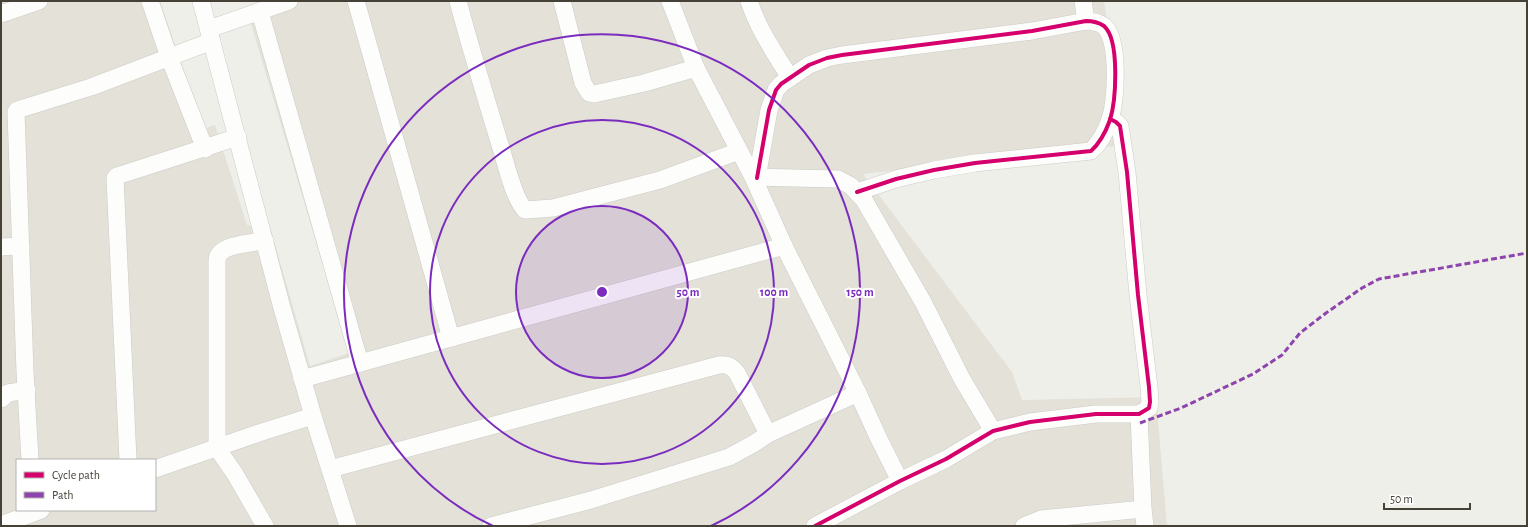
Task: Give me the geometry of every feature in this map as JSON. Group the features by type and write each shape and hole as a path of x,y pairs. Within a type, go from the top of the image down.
{"street":[{"path":"1,14 39,1"},
{"path":"150,1 169,57 205,149"},
{"path":"201,1 282,308 330,470 344,524"},
{"path":"30,459 16,111 91,87 169,57 260,12 289,1"},
{"path":"356,1 450,338"},
{"path":"458,1 508,170 521,205 525,210 560,206 660,180 739,152"},
{"path":"562,1 583,83 589,93 594,94 644,83 696,68"},
{"path":"670,1 696,68 739,152 755,177 784,246 858,393 900,481"},
{"path":"749,1 756,20 765,37 790,78"},
{"path":"1084,1 1086,21"},
{"path":"260,12 360,363"},
{"path":"755,177 772,101 776,90 781,84 809,65 827,58 842,55 1032,31 1086,21 1095,21 1105,27 1110,35 1116,79 1115,90 1110,119 1101,139 1091,151 975,163 934,170 896,179 857,192"},
{"path":"815,526 900,481 946,459 993,431 1030,422 1096,414 1139,414 1149,408 1149,387 1138,295 1127,172 1120,126 1110,119"},
{"path":"128,459 115,178 117,176 205,149 238,137"},
{"path":"755,177 832,178 838,179 851,186 857,192 864,200 919,295 962,379 993,431"},
{"path":"265,241 243,244 223,250 217,257 217,448 235,474 265,526"},
{"path":"1,247 21,246"},
{"path":"302,379 784,246"},
{"path":"330,470 631,388 726,364 737,373 768,434"},
{"path":"1,399 8,394 26,390"},
{"path":"491,526 591,500 729,457 768,434 858,393"},
{"path":"1024,526 1041,518 1144,518 1139,414"},
{"path":"156,469 265,430 313,416"},
{"path":"1,525 36,511"}],"shaded area":[{"path":"1,1 160,1 204,129 215,125 247,225 271,230 310,366 349,353 246,7 264,1 1104,1 1125,145 863,174 1012,372 1022,400 1156,397 1167,526 1,526"}],"marked path":[{"path":"1140,423 1181,408 1253,374 1282,355 1300,333 1326,313 1362,288 1379,279 1527,253"}],"cycle path":[{"path":"757,178 769,110 776,90 781,84 809,65 827,58 842,55 1032,31 1086,21 1095,22 1104,26 1109,33 1113,44 1115,57 1114,99 1110,120 1105,133 1091,151 975,163 934,170 896,179 857,192"},
{"path":"815,526 900,481 946,459 993,431 1030,422 1096,414 1139,414 1149,408 1149,387 1138,295 1127,172 1120,126 1110,119"}]}
